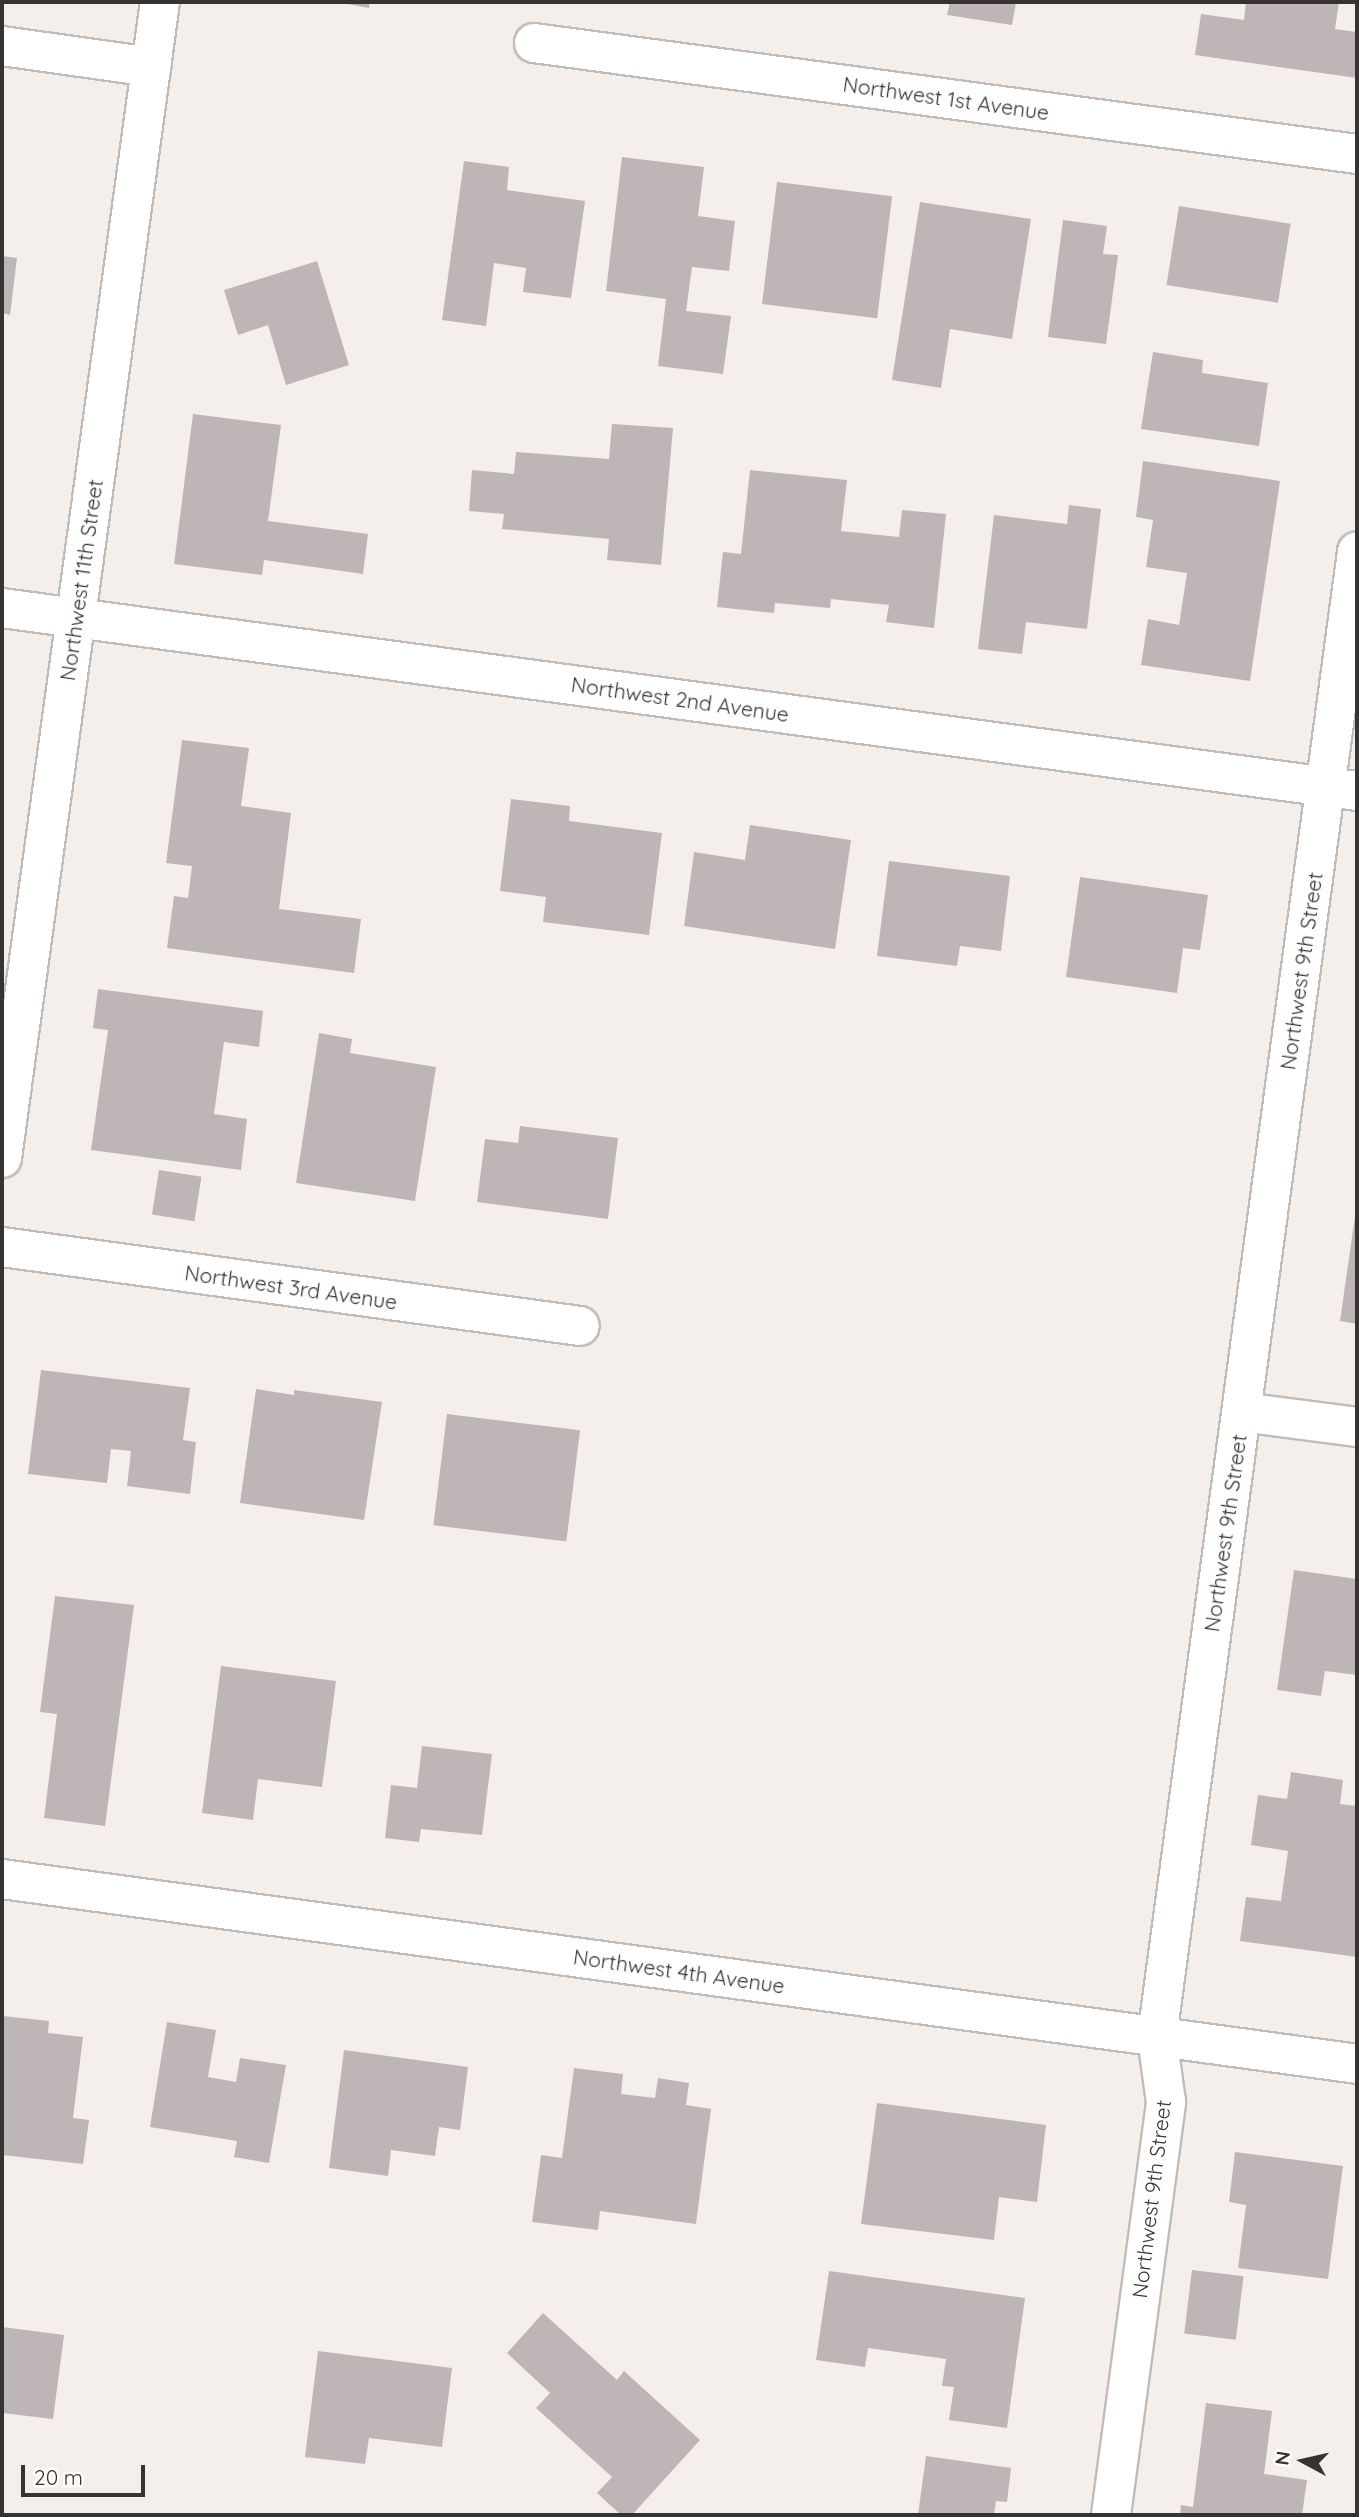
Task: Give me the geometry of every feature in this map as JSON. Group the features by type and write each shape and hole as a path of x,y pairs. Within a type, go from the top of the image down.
{"street":[{"name":"Northwest 11th Street","path":"2,1158 160,2"},
{"name":"Northwest 1st Avenue","path":"534,43 1357,154"},
{"path":"2,47 152,67"},
{"name":"Northwest 9th Street","path":"1111,2515 1166,2102 1157,2037 1242,1412 1341,789 1357,551"},
{"name":"Northwest 2nd Avenue","path":"2,608 1341,789"},
{"name":"Northwest 3rd Avenue","path":"2,1247 580,1326"},
{"path":"1242,1412 1357,1427"},
{"name":"Northwest 4th Avenue","path":"2,1879 1357,2064"}],"building":[{"path":"337,2 370,2 369,8"},
{"path":"950,2 1016,2 1012,25 947,15"},
{"path":"1246,2 1339,2 1335,29 1357,32 1357,78 1195,55 1201,14 1244,20"},
{"path":"622,157 704,167 698,216 735,221 729,271 692,267 686,311 731,316 723,374 658,366 666,299 606,291"},
{"path":"464,161 509,167 507,190 585,201 571,298 523,292 526,268 494,263 486,326 442,320"},
{"path":"777,182 892,196 877,318 762,304"},
{"path":"920,202 1031,219 1012,339 950,329 941,388 892,380"},
{"path":"1179,206 1291,224 1278,303 1166,285"},
{"path":"1063,220 1107,226 1103,254 1118,255 1106,344 1048,337"},
{"path":"2,256 17,258 10,315 2,313"},
{"path":"317,261 349,365 286,385 268,325 238,335 224,290"},
{"path":"1153,352 1203,360 1202,373 1268,383 1259,446 1141,429"},
{"path":"193,414 281,425 268,521 368,534 363,574 264,560 262,575 174,564"},
{"path":"612,424 673,428 661,565 607,560 609,539 502,529 504,514 469,511 472,470 514,474 516,452 609,459"},
{"path":"1143,461 1280,481 1250,681 1141,665 1148,619 1179,625 1187,573 1146,567 1153,520 1136,517"},
{"path":"750,470 847,480 841,531 899,537 902,510 946,514 934,628 886,622 889,605 831,599 830,608 775,603 774,613 717,607 723,552 741,554"},
{"path":"1069,505 1101,509 1087,629 1026,622 1022,654 978,649 994,515 1067,524"},
{"path":"182,740 249,748 241,806 291,813 279,909 361,919 354,973 167,948 174,896 188,898 192,866 166,863"},
{"path":"511,799 570,806 569,821 662,833 649,935 543,922 546,897 500,891"},
{"path":"750,825 851,840 835,949 684,926 694,852 745,860"},
{"path":"889,861 1010,876 1001,951 960,946 957,966 877,956"},
{"path":"1080,877 1208,895 1200,950 1183,948 1177,993 1066,977"},
{"path":"98,989 263,1011 259,1047 224,1042 214,1114 247,1119 241,1170 91,1150 108,1030 93,1028"},
{"path":"319,1033 352,1039 350,1053 436,1067 415,1201 296,1183"},
{"path":"520,1126 618,1138 608,1219 477,1202 485,1139 518,1143"},
{"path":"159,1170 201,1177 194,1221 152,1214"},
{"path":"1357,1209 1357,1324 1340,1321"},
{"path":"41,1370 190,1388 183,1440 196,1442 190,1494 127,1486 131,1451 111,1449 107,1483 28,1474"},
{"path":"256,1389 294,1395 294,1390 382,1402 364,1520 240,1503"},
{"path":"447,1414 580,1430 566,1541 433,1525"},
{"path":"1294,1570 1357,1579 1357,1675 1325,1671 1321,1696 1277,1690"},
{"path":"55,1596 134,1605 105,1826 44,1818 57,1714 40,1712"},
{"path":"221,1666 336,1681 322,1787 258,1779 253,1820 202,1813"},
{"path":"422,1746 492,1754 482,1835 421,1829 419,1842 385,1838 391,1785 417,1788"},
{"path":"1291,1772 1343,1780 1340,1804 1357,1806 1357,1957 1240,1941 1246,1897 1281,1901 1288,1851 1251,1845 1258,1795 1287,1799"},
{"path":"3,2016 49,2021 48,2033 83,2037 73,2118 89,2120 83,2164 2,2155"},
{"path":"167,2022 216,2030 208,2077 236,2082 240,2058 286,2065 269,2163 234,2157 237,2141 150,2127"},
{"path":"344,2050 468,2067 460,2130 439,2127 435,2156 391,2150 388,2176 329,2168"},
{"path":"574,2068 623,2074 621,2094 655,2098 658,2078 689,2083 686,2105 711,2109 696,2224 600,2211 598,2230 532,2222 541,2155 562,2158"},
{"path":"877,2103 1046,2125 1037,2202 999,2197 994,2240 861,2224"},
{"path":"1235,2152 1343,2166 1328,2279 1238,2268 1246,2205 1229,2202"},
{"path":"1192,2270 1244,2276 1236,2340 1184,2334"},
{"path":"829,2271 1025,2298 1007,2428 949,2420 954,2387 942,2386 946,2359 868,2348 865,2367 816,2360"},
{"path":"543,2313 617,2380 624,2371 700,2440 632,2515 621,2515 597,2493 612,2477 536,2408 550,2393 507,2353"},
{"path":"2,2327 64,2335 53,2419 2,2413"},
{"path":"318,2351 452,2368 442,2447 369,2438 365,2464 305,2457"},
{"path":"1206,2403 1272,2411 1264,2474 1307,2480 1302,2515 1180,2515 1181,2505 1193,2507"},
{"path":"926,2456 1011,2468 1007,2502 996,2501 994,2515 918,2515"}]}
